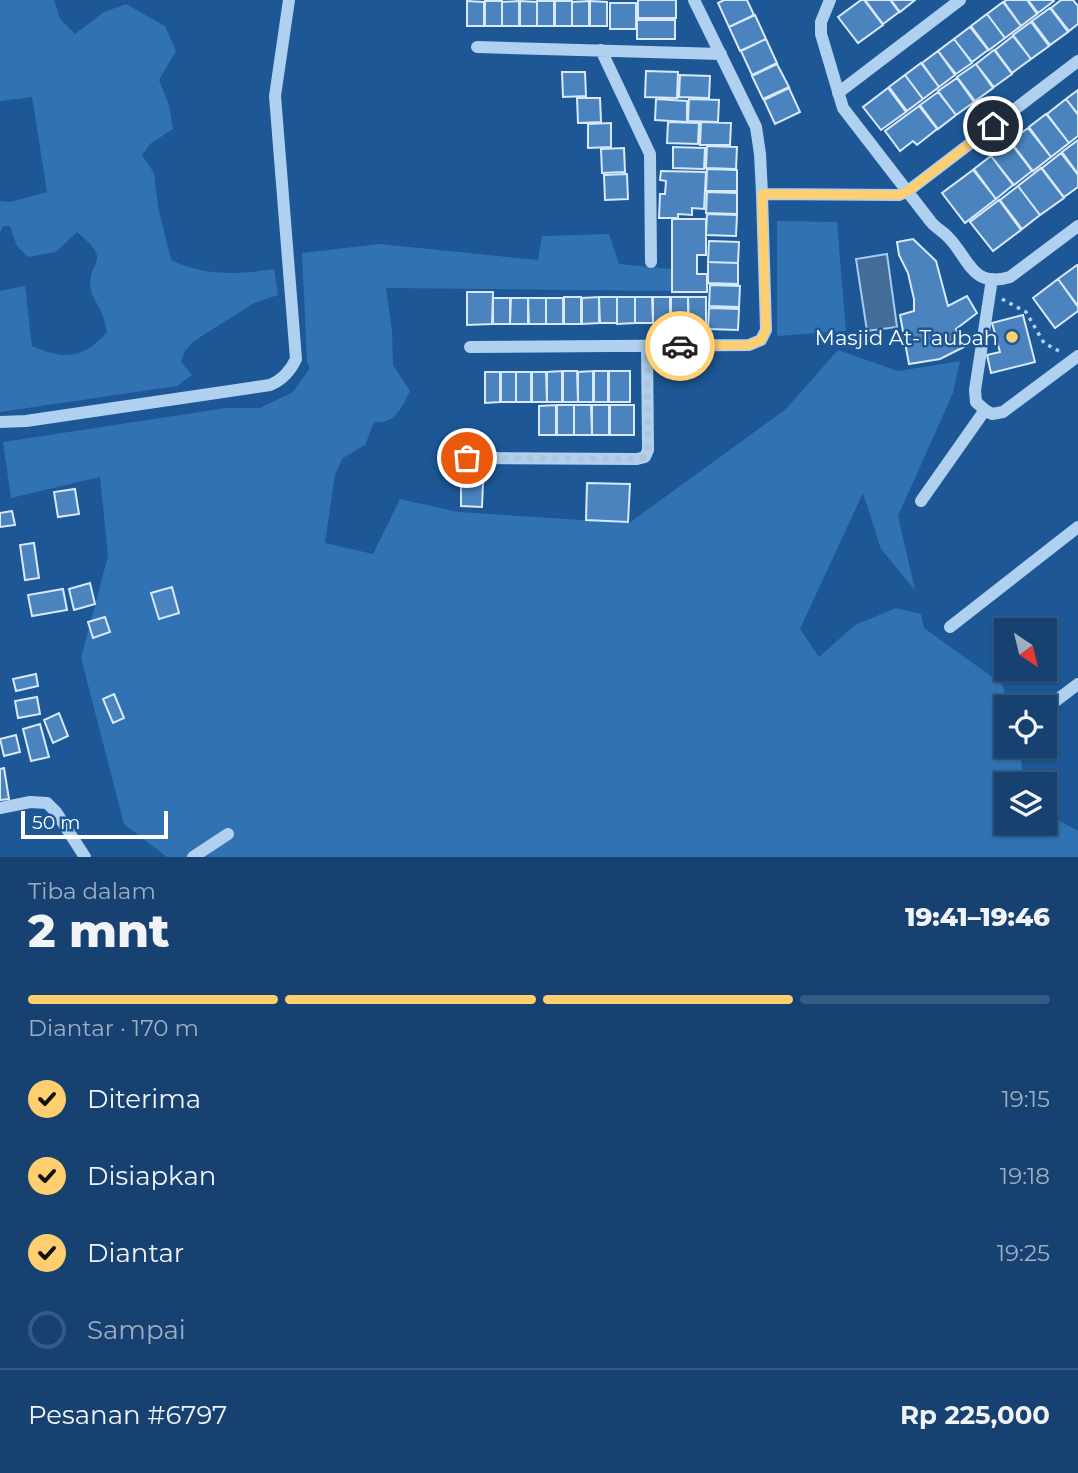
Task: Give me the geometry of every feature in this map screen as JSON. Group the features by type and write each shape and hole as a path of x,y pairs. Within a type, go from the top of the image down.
{"street":[{"path":"0,422 26,421 270,385 279,381 291,369 296,359 275,96 289,0"},
{"path":"470,347 749,345 761,340 766,330 757,127 694,0"},
{"path":"830,0 821,22 821,34 843,108 938,230 948,237 972,271 992,279 1010,277 1078,226"},
{"path":"838,93 960,0"},
{"path":"477,47 721,54"},
{"path":"601,51 650,154 651,262"},
{"path":"762,194 891,196 908,191 1078,61"},
{"path":"992,279 975,390 976,401 992,414 1003,412 1073,360"},
{"path":"467,458 645,457 648,450 647,346"},
{"path":"920,501 985,410"},
{"path":"950,627 1078,527"},
{"path":"1057,700 1078,684"},
{"path":"0,808 30,802 47,803 86,857"},
{"path":"193,857 228,834"}],"path":[{"path":"989,293 1026,312 1039,337 1050,347 1073,360"}],"shaded area":[{"path":"0,0 54,0 60,19 75,34 104,12 126,4 165,26 176,51 159,80 169,105 173,129 150,144 142,155 154,173 158,207 171,260 196,269 221,273 274,269 278,295 254,303 194,341 185,351 181,362 192,375 177,386 0,412 0,291 25,286 32,346 43,351 64,355 82,352 107,332 103,315 91,291 90,281 97,256 89,242 77,232 56,252 28,257 17,246 10,226 3,226 0,233 0,201 10,202 47,192 32,97 0,101"},
{"path":"777,221 837,222 846,331 777,336"},
{"path":"609,234 619,264 671,269 671,291 386,288 393,365 410,391 393,418 374,422 365,445 343,458 335,474 325,543 373,554 400,499 458,512 629,523 786,409 838,350 898,371 960,361 953,393 898,516 915,590 881,549 863,493 800,629 819,657 855,625 896,608 921,614 924,628 994,678 994,681 1002,684 1005,695 994,695 994,758 1021,758 1024,772 994,772 994,835 1057,835 1057,819 1078,831 1078,857 167,857 124,824 81,658 108,556 100,477 11,498 3,442 226,408 260,408 293,392 310,368 307,362 302,253 380,244 538,260 542,236"},
{"path":"887,254 897,327 867,331 856,259"}],"building":[{"path":"638,0 676,0 676,18 638,18"},
{"path":"724,0 747,0 754,15 729,27 718,3"},
{"path":"864,0 883,25 858,43 838,17"},
{"path":"865,0 890,0 899,12 883,24"},
{"path":"891,0 915,0 900,12"},
{"path":"1027,0 1037,14 1021,26 1004,2"},
{"path":"1028,0 1053,0 1054,1 1038,13"},
{"path":"1061,0 1073,0 1078,6 1078,24 1069,31 1051,8"},
{"path":"467,1 484,2 484,26 467,26"},
{"path":"485,1 502,1 502,26 485,26"},
{"path":"519,1 519,26 502,26 502,2"},
{"path":"520,1 537,2 537,26 520,26"},
{"path":"537,1 554,1 554,26 537,26"},
{"path":"555,1 572,1 572,26 555,26"},
{"path":"589,1 589,26 572,26 572,2"},
{"path":"590,1 607,2 607,26 590,26"},
{"path":"1003,2 1021,26 1005,38 987,14"},
{"path":"610,3 636,3 636,29 610,29"},
{"path":"1050,8 1068,32 1050,45 1032,21"},
{"path":"987,14 1005,38 989,50 971,26"},
{"path":"755,15 766,39 740,51 729,27"},
{"path":"637,20 675,20 675,39 637,39"},
{"path":"1031,22 1049,46 1031,59 1013,35"},
{"path":"970,27 988,50 972,62 954,39"},
{"path":"1013,36 1031,59 1012,73 995,50"},
{"path":"766,39 777,63 752,75 741,51"},
{"path":"954,39 972,63 956,74 938,51"},
{"path":"994,50 1012,74 994,87 976,64"},
{"path":"938,51 955,75 939,87 922,63"},
{"path":"921,63 939,87 923,99 905,75"},
{"path":"777,64 789,87 763,99 752,76"},
{"path":"976,64 993,88 975,101 957,77"},
{"path":"646,71 678,72 677,98 645,97"},
{"path":"562,72 585,72 586,96 563,97"},
{"path":"680,75 710,76 709,98 679,97"},
{"path":"905,75 923,99 907,111 889,87"},
{"path":"957,78 974,102 956,115 938,91"},
{"path":"789,88 800,112 775,124 764,100"},
{"path":"888,88 906,112 881,130 863,107"},
{"path":"1078,90 1078,114 1066,99"},
{"path":"938,92 956,115 938,129 920,105"},
{"path":"577,98 600,98 601,122 578,123"},
{"path":"656,99 687,101 687,122 655,120"},
{"path":"689,99 719,100 718,122 688,121"},
{"path":"1066,99 1078,115 1078,136 1069,143 1047,114"},
{"path":"919,106 937,129 917,145 913,141 900,151 885,131"},
{"path":"1046,114 1069,143 1051,157 1029,127"},
{"path":"668,122 699,123 698,144 667,143"},
{"path":"701,122 731,123 730,145 700,145"},
{"path":"611,123 611,147 588,148 588,124"},
{"path":"1028,128 1051,157 1033,171 1010,141"},
{"path":"1078,140 1078,174 1062,152"},
{"path":"1010,142 1032,171 1014,185 991,156"},
{"path":"707,146 737,147 736,169 706,168"},
{"path":"673,147 705,148 704,169 673,168"},
{"path":"624,148 625,172 602,173 601,149"},
{"path":"1061,153 1078,175 1078,187 1064,197 1042,168"},
{"path":"991,156 1013,185 996,199 974,169"},
{"path":"1041,168 1064,198 1040,215 1018,186"},
{"path":"707,169 737,170 737,191 706,191"},
{"path":"973,170 996,199 965,223 942,193"},
{"path":"661,171 706,172 704,209 692,208 692,215 678,214 678,218 659,218 660,194 665,194 666,181 660,180"},
{"path":"627,174 628,199 605,200 604,175"},
{"path":"1018,186 1040,215 1022,229 1000,200"},
{"path":"707,192 737,193 737,214 706,213"},
{"path":"999,200 1021,230 993,251 970,222"},
{"path":"707,214 737,215 736,236 706,235"},
{"path":"672,219 706,219 706,255 697,255 697,274 707,274 707,292 672,292"},
{"path":"913,239 936,261 948,306 967,296 977,313 956,329 964,347 940,359 909,364 900,315 914,311 914,299 897,242"},
{"path":"709,241 739,242 738,263 708,262"},
{"path":"708,262 738,263 738,284 708,283"},
{"path":"1078,266 1078,306 1058,279"},
{"path":"1058,279 1078,307 1078,311 1055,328 1033,298"},
{"path":"710,285 740,286 739,307 709,306"},
{"path":"467,292 493,292 492,324 467,325"},
{"path":"564,297 581,297 581,324 564,324"},
{"path":"599,297 599,323 582,324 582,298"},
{"path":"599,297 617,297 617,323 600,323"},
{"path":"617,297 635,297 635,323 617,324"},
{"path":"635,297 652,297 653,323 635,323"},
{"path":"653,297 670,297 670,323 653,323"},
{"path":"671,297 688,297 688,323 671,323"},
{"path":"688,297 706,297 706,323 689,323"},
{"path":"493,298 510,298 510,324 493,324"},
{"path":"511,298 528,298 528,324 510,324"},
{"path":"528,298 546,298 546,324 529,324"},
{"path":"546,298 563,298 563,324 546,324"},
{"path":"709,308 739,309 738,330 708,329"},
{"name":"Masjid At-Taubah","path":"1023,315 1035,362 991,373 987,355 1000,352 992,323"},
{"path":"562,371 562,402 547,402 547,372"},
{"path":"563,371 577,371 578,402 563,402"},
{"path":"593,371 593,402 578,402 578,372"},
{"path":"594,371 608,371 608,402 594,402"},
{"path":"609,371 630,371 630,402 609,402"},
{"path":"485,372 500,372 500,402 485,403"},
{"path":"501,372 516,372 516,402 501,402"},
{"path":"516,372 531,372 531,402 516,402"},
{"path":"532,372 546,372 547,402 532,402"},
{"path":"556,405 556,435 539,435 539,406"},
{"path":"557,405 574,405 574,435 557,435"},
{"path":"574,405 591,405 592,435 574,435"},
{"path":"592,405 609,405 609,435 592,435"},
{"path":"610,405 634,405 634,435 610,435"},
{"path":"461,482 483,483 482,507 461,506"},
{"path":"587,483 630,484 628,522 586,520"},
{"path":"75,489 79,514 58,517 54,492"},
{"path":"12,511 15,525 0,527 0,513"},
{"path":"34,543 39,578 25,580 20,545"},
{"path":"90,583 95,604 74,610 69,589"},
{"path":"172,587 179,613 159,619 151,593"},
{"path":"63,589 67,610 32,616 28,595"},
{"path":"105,617 110,632 93,638 88,622"},
{"path":"36,674 38,686 16,691 13,679"},
{"path":"114,694 124,718 113,723 103,699"},
{"path":"37,697 40,714 18,718 15,701"},
{"path":"59,713 68,736 53,743 44,720"},
{"path":"40,724 49,757 31,761 23,729"},
{"path":"16,735 20,752 4,756 0,739"},
{"path":"4,768 9,799 0,800 0,769"}],"way so far":[{"path":"467,458 645,457 648,450 647,346 680,346"}],"place":[{"name":"Masjid At-Taubah","path":"1012,337"}],"route":[{"path":"680,346 749,345 761,340 766,330 762,194 899,195 908,191 993,126"}]}
